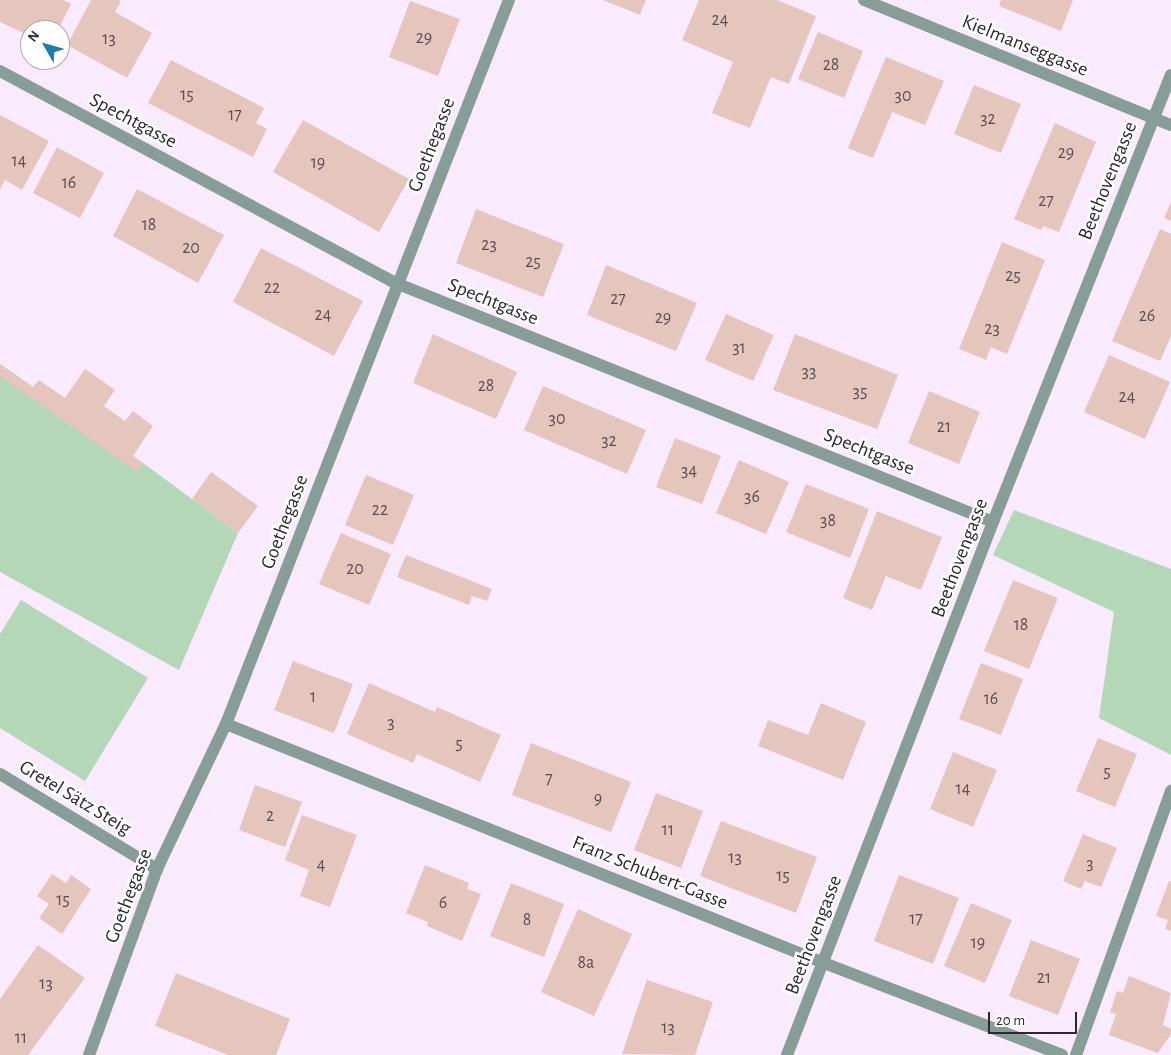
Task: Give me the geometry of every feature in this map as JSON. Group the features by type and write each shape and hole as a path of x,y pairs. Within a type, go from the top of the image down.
{"street":[{"name":"Goethegasse","path":"89,1055 157,869 226,724 509,0"},
{"name":"Kielmanseggasse","path":"864,0 1171,125"},
{"name":"Spechtgasse","path":"0,72 398,284 993,522"},
{"name":"Beethovengasse","path":"787,1055 993,522 1171,75"},
{"name":"Franz Schubert-Gasse","path":"226,724 824,963 1062,1055"},
{"name":"Gretel Sätz Steig","path":"0,774 157,869"},
{"path":"1076,1055 1171,791"}],"green space":[{"path":"0,364 143,463 238,533 179,670 0,572"},
{"path":"1014,510 1171,569 1171,755 1099,718 1114,612 993,555"},
{"path":"21,600 148,678 85,781 0,728 0,634"}],"building":[{"path":"0,0 63,0 71,4 63,20 20,20 20,31 0,22"},
{"path":"91,0 121,1 115,12 152,33 127,78 70,47 70,39"},
{"path":"603,0 646,0 640,15"},
{"path":"699,0 777,0 816,16 789,84 771,77 750,128 712,113 733,62 682,40"},
{"path":"1001,0 1073,0 1061,31 999,6"},
{"path":"410,1 460,19 438,76 389,57"},
{"path":"818,32 863,51 844,98 798,79"},
{"path":"886,57 944,81 925,125 892,112 873,158 848,148"},
{"path":"171,60 264,108 256,123 267,129 253,157 148,103"},
{"path":"974,85 1021,104 1001,153 954,134"},
{"path":"0,115 49,141 22,190 5,180 0,189"},
{"path":"303,120 409,179 379,232 273,172"},
{"path":"1055,123 1096,142 1059,232 1043,226 1041,230 1014,219"},
{"path":"57,147 104,173 80,218 33,193"},
{"path":"137,189 224,235 198,283 113,236"},
{"path":"1171,202 1171,221 1164,218"},
{"path":"476,209 564,244 543,297 456,263"},
{"path":"1160,229 1171,234 1171,336 1160,361 1112,341"},
{"path":"1002,242 1045,260 1007,354 991,347 986,360 959,349"},
{"path":"261,248 363,301 334,356 233,302"},
{"path":"606,265 697,303 676,351 587,315"},
{"path":"726,314 774,335 753,381 705,360"},
{"path":"433,334 517,372 496,419 413,383"},
{"path":"795,334 898,375 877,429 773,390"},
{"path":"1109,355 1170,382 1145,439 1084,412"},
{"path":"0,364 33,387 39,380 65,398 85,369 115,390 104,406 125,421 133,411 153,426 133,456 143,463 137,472 0,376"},
{"path":"543,386 646,430 627,474 524,430"},
{"path":"929,391 980,412 959,464 908,443"},
{"path":"675,438 721,456 702,504 656,487"},
{"path":"739,460 789,482 766,534 716,513"},
{"path":"211,472 258,506 238,533 192,499"},
{"path":"366,475 414,495 393,545 345,525"},
{"path":"806,484 869,509 850,558 786,532"},
{"path":"877,511 942,537 921,590 886,576 872,610 843,598"},
{"path":"341,533 391,554 369,605 319,584"},
{"path":"406,555 492,589 487,601 472,596 469,605 397,577"},
{"path":"1013,580 1058,598 1029,669 984,651"},
{"path":"293,661 353,684 334,733 274,710"},
{"path":"981,663 1023,679 1001,735 959,719"},
{"path":"369,683 435,712 437,707 501,735 480,782 417,754 413,763 347,734"},
{"path":"821,703 866,722 843,780 758,746 768,720 808,735"},
{"path":"1098,738 1137,754 1115,807 1076,791"},
{"path":"531,743 631,782 611,832 512,795"},
{"path":"953,752 997,770 973,827 930,809"},
{"path":"255,785 302,802 285,847 239,830"},
{"path":"656,793 703,811 681,868 634,850"},
{"path":"302,815 357,835 330,907 300,896 309,870 285,860"},
{"path":"721,821 817,857 796,913 700,876"},
{"path":"1083,834 1117,848 1101,887 1085,881 1081,889 1063,881"},
{"path":"425,865 469,883 467,889 481,894 462,941 427,926 428,922 406,913"},
{"path":"52,874 66,883 71,875 91,889 62,934 39,918 49,904 37,896"},
{"path":"899,875 959,898 933,964 874,941"},
{"path":"1169,881 1171,881 1171,931 1165,929 1168,920 1156,916"},
{"path":"511,883 564,904 544,957 490,936"},
{"path":"971,903 1012,920 985,983 944,966"},
{"path":"578,909 632,934 594,1016 541,992"},
{"path":"1031,940 1080,959 1058,1015 1009,996"},
{"path":"38,945 85,978 28,1055 0,1055 0,999"},
{"path":"176,973 290,1019 276,1055 228,1055 155,1026"},
{"path":"1129,976 1171,993 1163,1025 1171,1029 1171,1034 1158,1053 1109,1035 1116,1014 1110,1012 1117,991 1123,993"},
{"path":"647,980 713,1002 695,1055 622,1054"}]}
